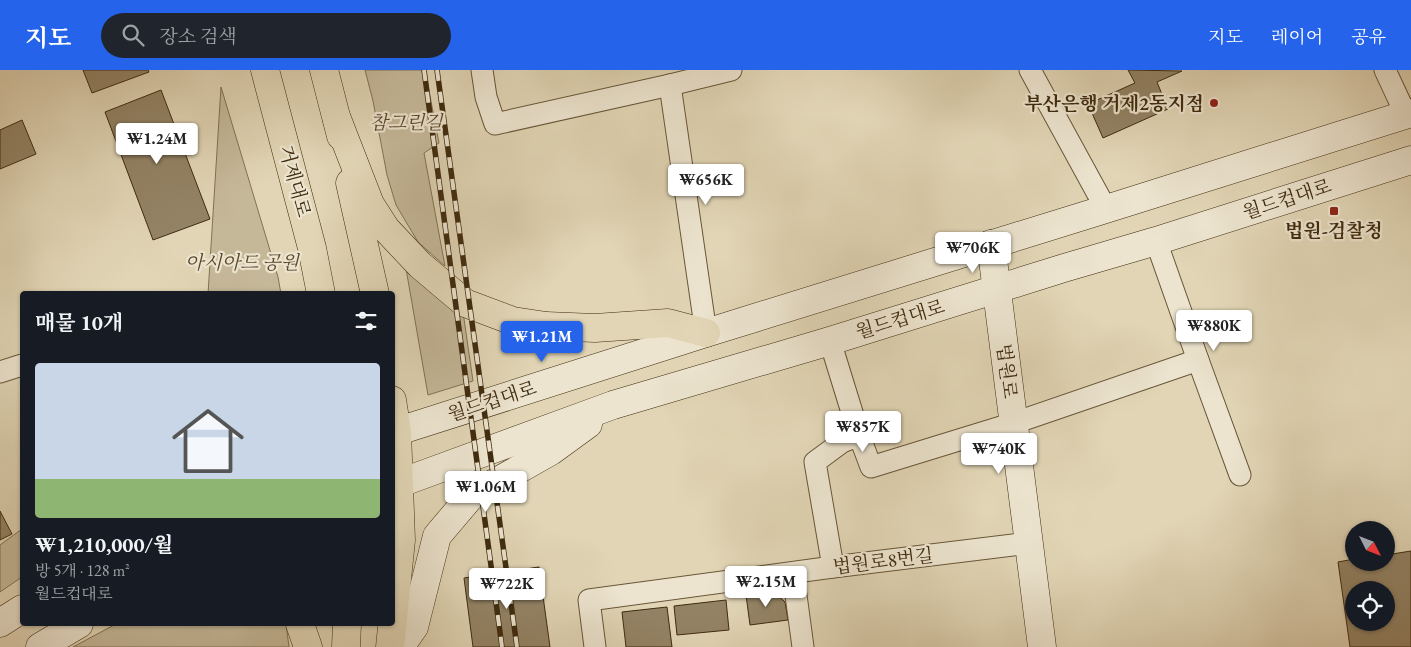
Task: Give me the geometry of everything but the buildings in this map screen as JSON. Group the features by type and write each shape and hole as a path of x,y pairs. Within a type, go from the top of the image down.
{"main road":[{"name":"거제대로","path":"265,70 312,248 318,289"},
{"path":"324,70 337,120 374,291"},
{"name":"월드컵대로","path":"395,432 1409,114"},
{"path":"337,120 370,204 386,229 420,265 465,303 513,321 546,326 596,328 668,323 706,333"},
{"name":"월드컵대로","path":"396,485 613,405 1156,241 1411,160"},
{"name":"법원로","path":"991,244 1042,647"},
{"path":"400,647 414,627 437,536 470,497 551,451 613,405"},
{"path":"395,432 396,485 401,540 395,598"},
{"path":"0,623 20,611"},
{"path":"40,647 76,626"},
{"path":"301,626 308,647"},
{"path":"346,626 346,647"},
{"path":"390,647 392,626"}],"street":[{"path":"482,70 486,97 495,124 731,70"},
{"path":"1030,70 1106,209"},
{"path":"1385,70 1409,114"},
{"path":"670,85 706,333"},
{"path":"1156,241 1240,475"},
{"path":"830,341 859,435 871,467 1014,423 1198,360"},
{"path":"0,372 20,367"},
{"path":"833,567 816,462 842,442 859,435"},
{"name":"법원로8번길","path":"595,647 589,600 1029,543"},
{"path":"794,573 803,647"}],"green space":[{"name":"참그린길","path":"365,70 425,70 439,143 424,153 445,266 418,242 396,205 387,175"},
{"name":"아시아드 공원","path":"221,87 278,277 280,291 208,291"},
{"path":"405,263 463,312 473,381 428,395"},
{"path":"20,530 20,578 0,592 0,545"},
{"path":"112,626 286,626 289,647 73,647"}],"railway":[{"path":"424,70 502,647"},
{"path":"437,70 517,647"}],"place":[{"name":"부산은행 거제2동지점","path":"1214,103"},
{"name":"법원-검찰청","path":"1334,211"}]}
